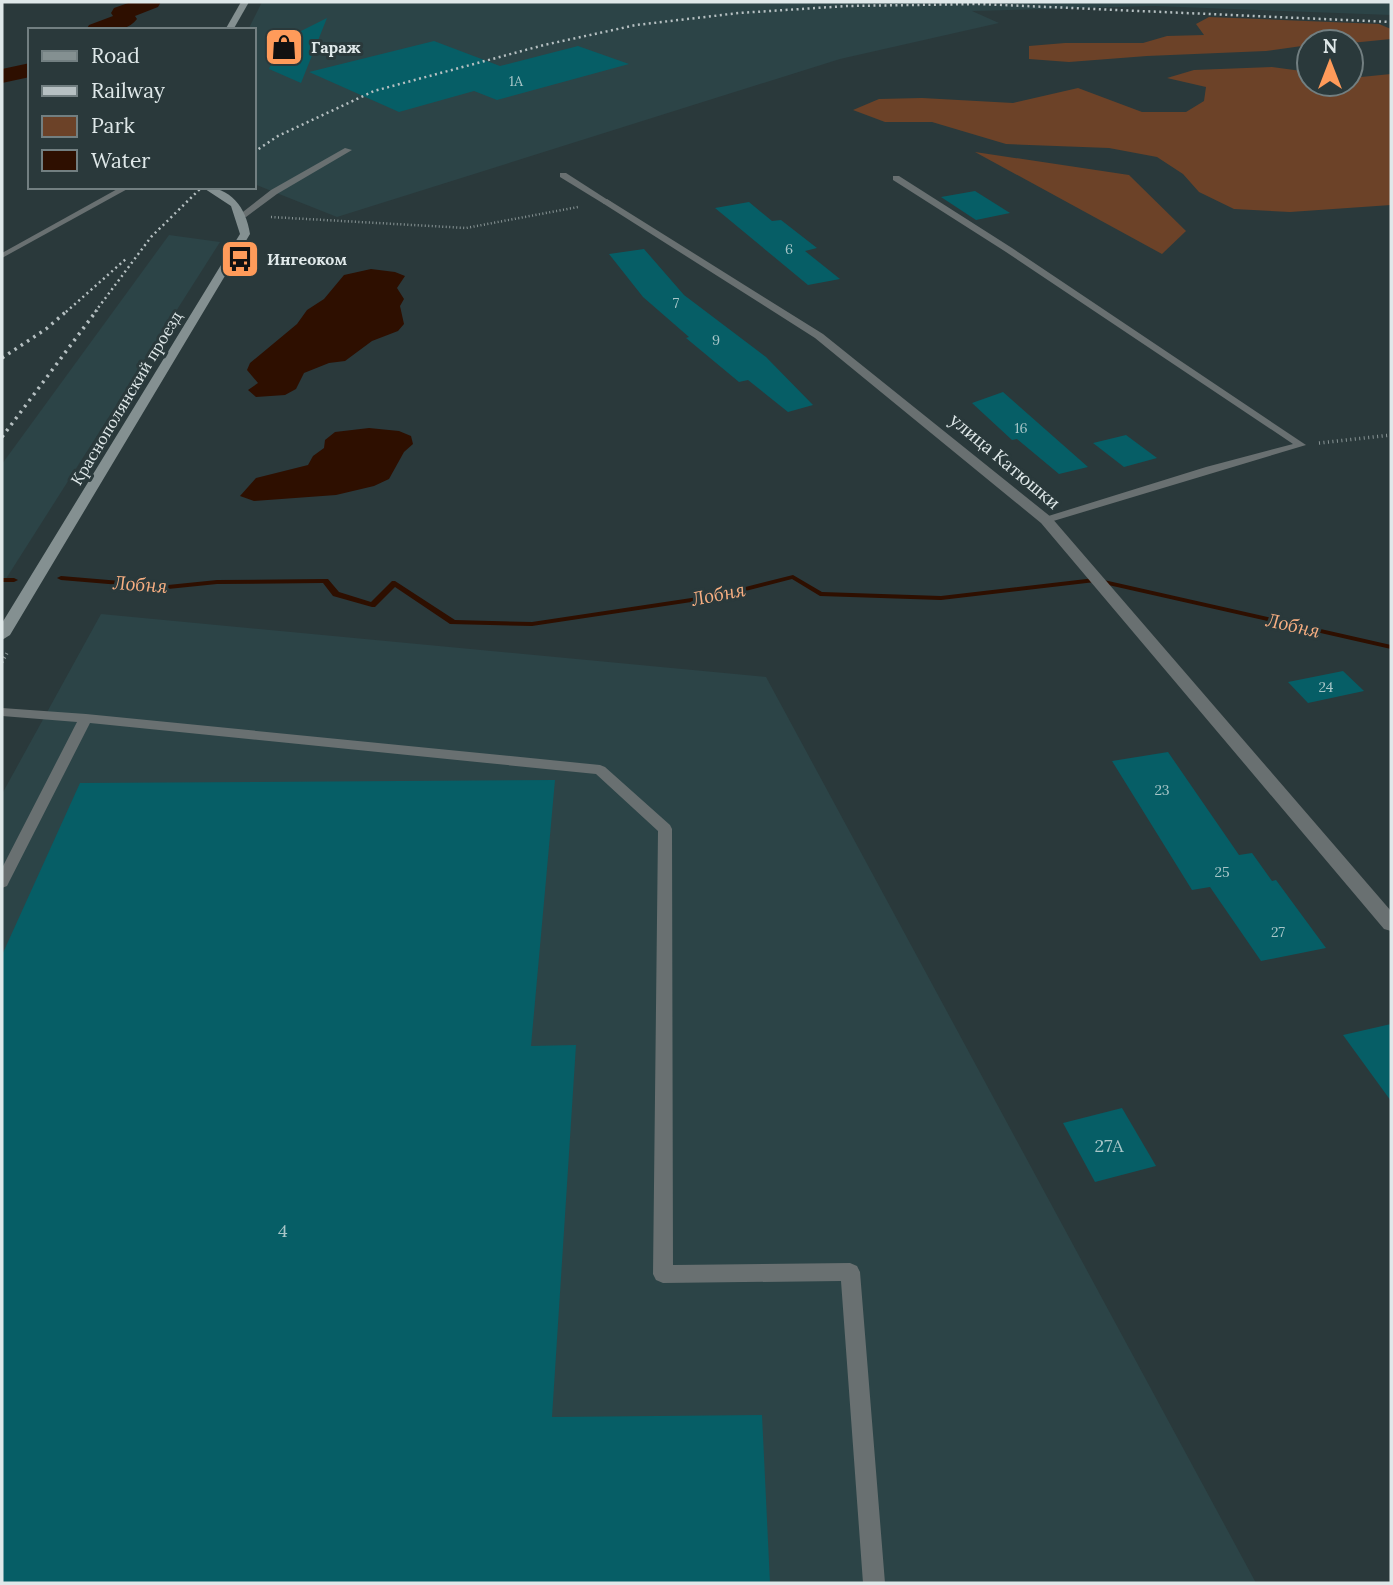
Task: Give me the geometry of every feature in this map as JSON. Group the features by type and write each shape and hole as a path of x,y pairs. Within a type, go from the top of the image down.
{"main road":[{"path":"230,28 245,2"},
{"path":"212,189 234,203 243,215"},
{"name":"Краснополянский проезд","path":"2,635 245,234 243,215"}],"street":[{"name":"улица Катюшки","path":"607,202 819,336 1046,520 1096,582 1391,924"}],"lane":[{"path":"243,215 274,192 348,150"},
{"path":"563,176 607,202"},
{"path":"896,178 1031,264 1301,445"},
{"path":"2,256 123,189"},
{"path":"1046,520 1210,469 1301,445"},
{"path":"2,712 86,718 600,770 665,829 663,1274 850,1272 874,1583"},
{"path":"2,881 86,718"}],"path":[{"path":"243,215 466,228 607,202"},
{"path":"1301,445 1391,435"}],"shaded area":[{"path":"262,2 1391,2 1391,15 1154,6 972,11 999,23 840,59 337,217 256,185 256,28 249,28"},
{"path":"169,235 220,242 2,585 2,464"},
{"path":"101,614 766,677 1256,1583 2,1583 2,794"}],"green space":[{"path":"1209,17 1379,24 1391,29 1391,39 1365,42 1365,28 1295,28 1295,47 1266,51 1069,62 1029,59 1029,46 1143,43 1167,36 1204,35 1196,24"},
{"path":"1272,67 1295,70 1295,98 1365,98 1365,77 1391,74 1391,205 1290,212 1234,209 1199,192 1183,174 1157,157 1109,148 1006,144 932,122 885,122 853,110 879,99 922,98 1013,103 1078,88 1142,112 1186,112 1204,101 1206,87 1167,78 1194,70"},
{"path":"975,152 1129,175 1186,231 1162,254"}],"water":[{"path":"371,269 405,276 397,288 404,299 400,306 404,324 398,331 372,341 345,361 329,363 304,373 296,389 285,395 256,397 248,390 258,383 247,370 250,363 297,324 307,310 324,299 344,275"},
{"path":"369,428 399,431 411,436 413,444 404,452 389,479 374,486 336,495 254,501 240,496 256,478 308,465 313,456 324,448 325,440 335,432"}],"building":[{"path":"327,18 301,83 269,69 285,32 299,32"},
{"path":"434,41 500,66 578,46 629,64 497,100 474,91 399,112 309,72"},
{"path":"975,191 1010,213 976,220 941,197"},
{"path":"749,202 772,221 781,220 817,248 805,251 840,279 808,285 715,208"},
{"path":"644,249 684,295 766,357 813,405 788,412 748,380 739,382 686,338 689,337 643,297 609,254"},
{"path":"1003,392 1088,467 1059,474 1017,439 1012,440 972,403"},
{"path":"1126,435 1157,458 1124,467 1093,443"},
{"path":"1343,671 1364,691 1308,703 1288,682"},
{"path":"1168,752 1239,855 1252,853 1272,881 1276,880 1326,948 1261,961 1210,887 1192,890 1112,761"},
{"path":"555,780 531,1046 576,1045 552,1417 762,1415 770,1583 2,1583 2,955 80,783"},
{"path":"1391,1024 1391,1101 1343,1035"},
{"path":"1122,1108 1156,1166 1095,1182 1063,1123"}],"waterway":[{"path":"102,28 126,19 122,13 150,2"},
{"path":"2,76 28,70"},
{"name":"Лобня","path":"61,578 168,587 217,582 325,581 336,594 372,605 395,583 453,622 532,624 718,596 793,577 820,594 941,598 1095,580 1391,647"},
{"name":"Лобня","path":"2,580 14,580"}],"railway":[{"path":"256,151 278,136 374,91 544,45 636,25 739,13 847,6 980,4 1391,22"},
{"path":"95,312 151,237 200,189"},
{"path":"66,312 127,258"},
{"path":"2,358 46,329 68,310"},
{"path":"2,437 97,310"}],"place":[{"name":"Гараж","path":"284,47"},
{"name":"Ингеоком","path":"240,259"}]}
